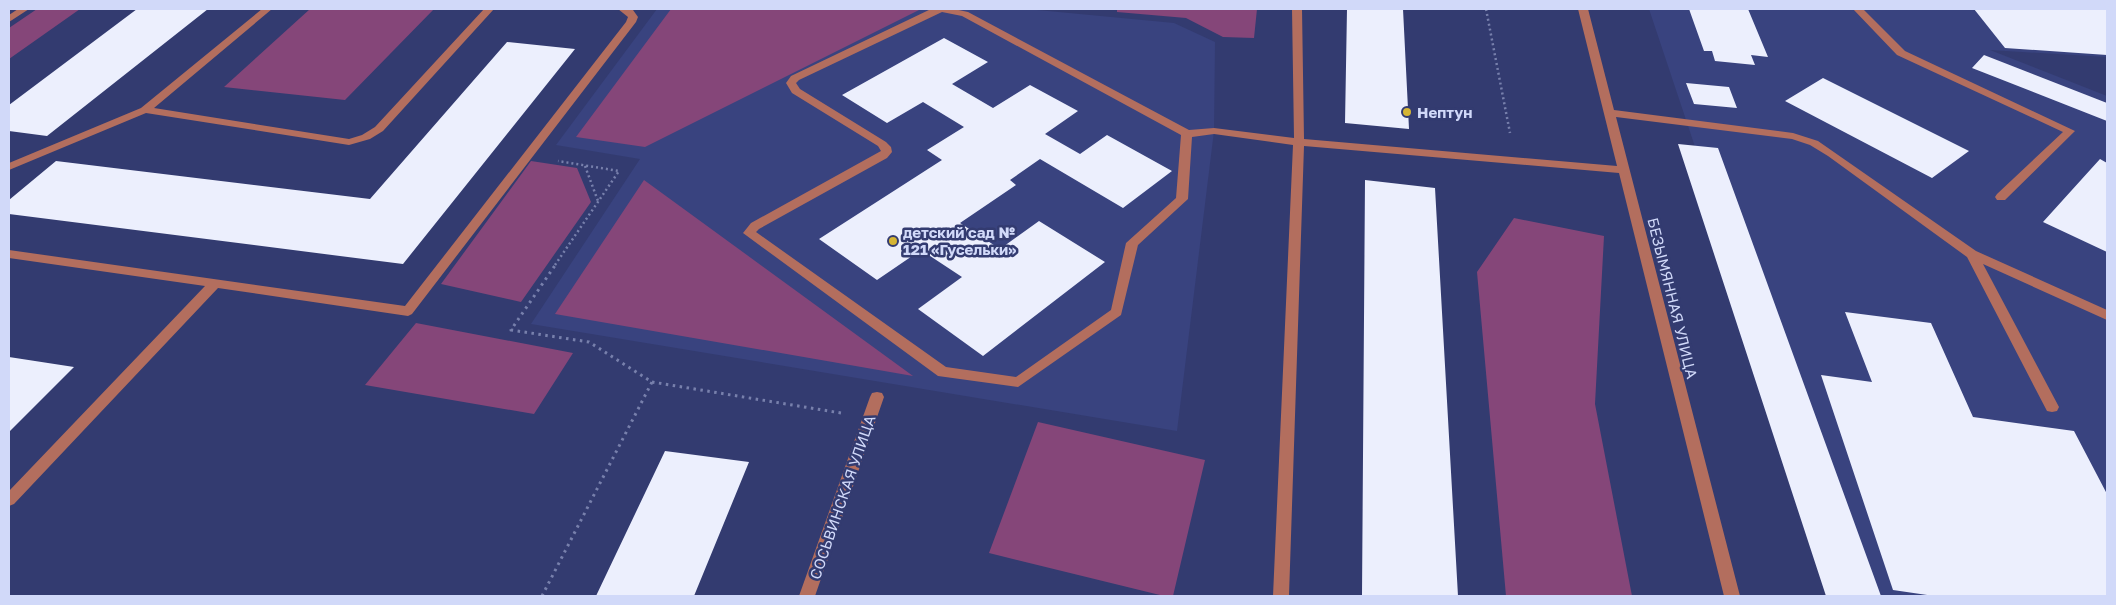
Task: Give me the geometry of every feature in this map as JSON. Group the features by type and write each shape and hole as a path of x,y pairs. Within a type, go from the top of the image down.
{"street":[{"path":"9,19 24,9"},
{"path":"9,166 145,110 267,9"},
{"path":"145,110 349,142 366,138 379,129 489,9"},
{"path":"9,254 408,311 631,22 633,17 630,12 623,9"},
{"path":"1187,134 1182,199 1132,243 1117,312 1018,382 943,372 749,234 755,226 887,152 886,147 882,144 796,91 791,83 795,78 933,11 942,9 965,14 1187,134 1214,131 1299,142 1624,170"},
{"path":"1281,596 1299,142 1297,9"},
{"name":"БЕЗЫМЯННАЯ УЛИЦА","path":"1583,9 1732,596"},
{"path":"1858,9 1901,53 2070,131 2001,197"},
{"path":"1609,113 1793,136 1814,143 1972,254 2107,315"},
{"path":"1972,254 2052,407"},
{"path":"9,500 215,284"},
{"name":"СОСЬВИНСКАЯ УЛИЦА","path":"807,596 877,397"}],"path":[{"path":"1486,9 1515,161"},
{"path":"528,156 619,171 510,330 589,342 652,382 870,418"},
{"path":"584,166 598,201"},
{"path":"542,596 652,382"}],"shaded area":[{"path":"37,9 80,9 9,59 9,28"},
{"path":"310,9 434,9 345,100 224,87"},
{"name":"детский сад № 121 «Гусельки»","path":"657,9 1027,9 1174,23 1215,42 1214,131 1177,431 531,324 640,159 556,145"},
{"path":"671,9 921,9 645,147 576,137"},
{"path":"1117,9 1257,9 1254,38 1223,37 1186,18 1117,12"},
{"path":"1649,9 2107,9 2107,57 1990,50 2107,96 2107,596 1845,596"},
{"path":"531,161 577,168 591,202 521,302 441,284"},
{"path":"644,180 913,376 555,314"},
{"path":"1514,218 1604,236 1595,404 1632,596 1506,596 1477,272"},
{"path":"416,323 573,353 534,414 365,385"},
{"path":"1038,422 1205,460 1173,596 1164,596 989,553"}],"building":[{"path":"137,9 208,9 47,136 9,131 9,105"},
{"path":"1347,9 1403,9 1409,129 1345,123"},
{"path":"1689,9 1748,9 1768,57 1751,55 1755,65 1715,61 1712,51 1704,51"},
{"path":"1974,9 2107,9 2107,55 2005,48"},
{"path":"944,38 988,62 952,84 993,108 1030,85 1078,111 1045,134 1080,154 1107,135 1172,171 1123,208 1040,159 1010,180 1016,185 960,223 1000,249 1039,221 1105,262 983,356 918,309 962,277 921,250 877,280 819,239 942,160 927,150 964,127 923,102 887,123 842,95"},
{"path":"507,42 575,49 403,264 9,214 9,200 56,161 370,199"},
{"path":"1984,55 2107,103 2107,121 1972,68"},
{"path":"1823,78 1969,151 1932,178 1785,101"},
{"path":"1686,83 1729,87 1737,108 1694,104"},
{"path":"1678,144 1718,148 1881,596 1826,596"},
{"path":"2100,159 2107,163 2107,252 2043,222"},
{"path":"1365,180 1435,188 1458,596 1362,596"},
{"path":"1845,312 1931,323 1973,417 2074,431 2107,494 2107,596 1934,596 1893,590 1821,375 1872,382"},
{"path":"9,357 74,367 9,432"},
{"path":"665,451 749,462 694,596 596,596"}],"place":[{"name":"Нептун","path":"1407,112"},
{"name":"детский сад № 121 «Гусельки»","path":"893,241"}]}
